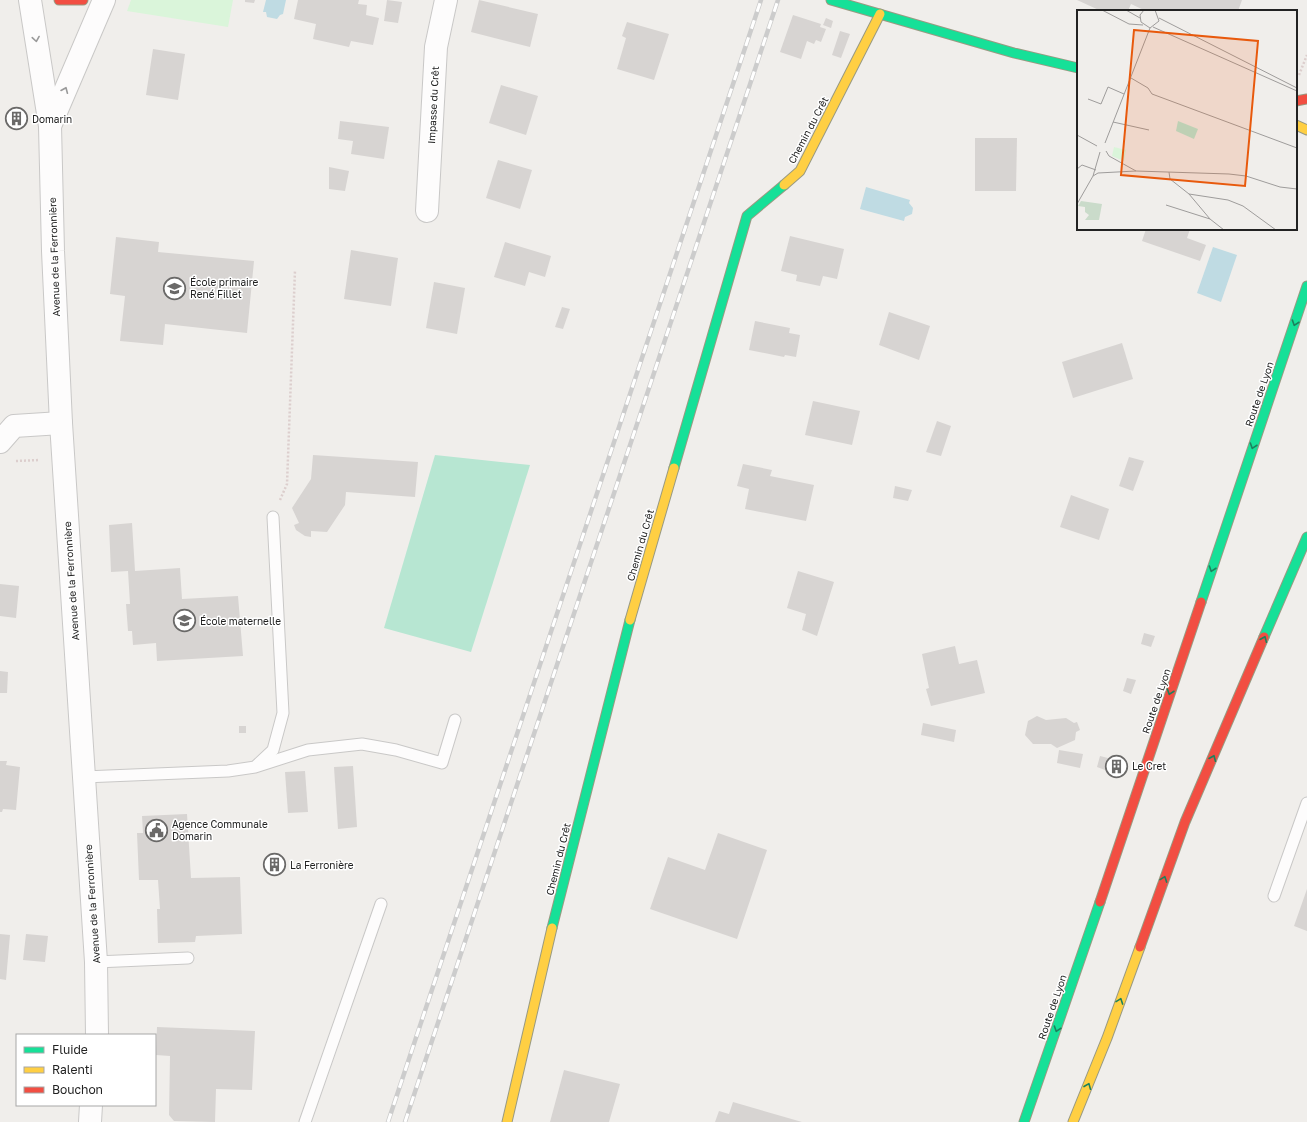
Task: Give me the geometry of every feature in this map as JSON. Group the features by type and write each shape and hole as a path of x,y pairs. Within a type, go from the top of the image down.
{"main road":[{"path":"59,0 83,0"},
{"path":"835,1 1014,53 1077,68"},
{"name":"Chemin du Crêt","path":"507,1122 539,981 626,632 747,216 800,171 880,14"},
{"path":"1297,101 1307,99"},
{"path":"1297,125 1307,130"},
{"name":"Route de Lyon","path":"1024,1122 1070,992 1307,286"},
{"path":"1074,1122 1107,1038 1184,822 1307,537"}],"street":[{"name":"Avenue de la Ferronnière","path":"30,0 50,126 53,251 61,423 96,962 97,1034"},
{"name":"Avenue de la Ferronnière","path":"50,126 104,0"},
{"name":"Impasse du Crêt","path":"427,211 436,47 446,0"},
{"path":"0,442 14,426 61,423"},
{"path":"90,1122 92,1106"}],"lane":[{"path":"255,767 273,750 283,713 273,517"},
{"path":"84,777 228,771 255,767 308,750 362,744 396,750 442,763 455,720"},
{"path":"1274,896 1307,803"},
{"path":"305,1122 381,904"},
{"path":"96,962 188,958"}],"path":[{"path":"1297,80 1307,55"},
{"path":"273,517 287,484 295,270"},
{"path":"8,462 63,459"}],"green space":[{"path":"131,0 233,0 228,27 127,11"},
{"path":"435,455 530,465 471,652 384,628"}],"water":[{"path":"266,0 286,0 283,14 277,19 267,17 266,12 263,12"},
{"path":"866,187 910,200 909,203 913,208 912,214 905,217 904,221 860,209"},
{"path":"1213,247 1237,255 1221,302 1197,293"}],"building":[{"path":"245,0 255,0 254,3 245,2"},
{"path":"298,0 359,0 358,4 367,5 366,15 379,18 373,45 351,41 349,47 313,39 316,24 294,19"},
{"path":"387,0 402,2 398,23 384,21"},
{"path":"479,0 538,14 530,47 471,32"},
{"path":"1077,0 1242,0 1238,10 1144,10 1131,4 1128,10 1099,10"},
{"path":"793,15 821,24 820,27 826,29 821,42 816,40 814,44 807,41 801,59 780,52"},
{"path":"826,18 833,21 831,28 823,25"},
{"path":"627,22 669,34 654,80 617,69 626,38 622,36"},
{"path":"840,31 850,34 841,58 832,55"},
{"path":"153,49 185,54 178,100 146,95"},
{"path":"501,85 538,96 526,135 489,123"},
{"name":"Domarin","path":"21,115 22,123 13,123 13,116"},
{"path":"340,121 389,127 384,159 351,154 353,141 338,139"},
{"path":"975,138 1017,138 1016,191 975,191"},
{"path":"498,160 532,170 520,209 486,198"},
{"path":"329,167 349,171 345,191 329,189"},
{"path":"1146,230 1190,230 1187,238 1206,245 1200,261 1142,241"},
{"path":"790,236 844,249 837,279 823,276 820,286 796,281 797,275 781,271"},
{"path":"116,237 159,242 158,252 254,261 247,333 165,324 163,345 120,341 125,296 110,294"},
{"path":"505,242 551,256 545,277 529,272 525,286 494,277"},
{"path":"351,250 398,258 391,306 344,299"},
{"path":"434,282 465,288 457,334 426,328"},
{"path":"562,307 570,309 563,329 555,327"},
{"path":"889,312 930,326 919,360 879,345"},
{"path":"755,321 790,328 789,333 800,335 796,357 785,355 784,357 749,350"},
{"path":"1122,343 1133,379 1073,398 1062,362"},
{"path":"813,401 860,411 852,445 805,435"},
{"path":"937,421 951,426 941,456 926,452"},
{"path":"313,455 418,462 415,497 346,492 345,505 327,532 311,531 311,537 305,536 296,530 294,525 299,523 292,508 311,479"},
{"path":"1129,457 1144,461 1133,491 1119,486"},
{"path":"743,464 772,470 770,476 814,485 806,521 745,509 749,489 737,486"},
{"path":"895,486 912,490 908,501 893,498"},
{"path":"1071,495 1109,509 1099,540 1060,527"},
{"path":"132,523 135,571 180,568 182,599 238,596 243,656 157,661 156,643 133,645 132,631 128,631 126,604 130,604 128,571 111,572 109,525"},
{"path":"798,571 834,582 817,636 802,630 806,614 787,608"},
{"path":"0,584 19,586 16,618 0,616"},
{"path":"1144,633 1155,636 1151,647 1141,644"},
{"path":"955,646 959,664 977,660 985,693 931,706 926,689 929,688 922,654"},
{"path":"0,671 8,672 7,693 0,693"},
{"path":"1127,678 1136,680 1131,694 1123,691"},
{"path":"1037,716 1046,720 1066,718 1074,723 1077,722 1080,730 1076,732 1075,740 1057,748 1051,744 1033,744 1025,735 1028,721"},
{"path":"923,723 956,730 954,742 921,735"},
{"path":"239,726 246,726 246,733 239,733"},
{"path":"1059,750 1083,754 1080,768 1057,763"},
{"path":"1100,756 1108,758 1105,770 1097,767"},
{"name":"Le Cret","path":"1113,759 1123,763 1119,774 1109,770"},
{"path":"0,761 7,761 6,765 20,767 16,810 3,809 2,812 0,812"},
{"path":"353,766 357,827 338,829 334,767"},
{"path":"305,771 308,812 288,813 285,772"},
{"path":"187,814 191,878 240,877 242,934 196,936 195,942 158,943 157,909 160,909 158,880 139,880 137,833 143,833 142,816"},
{"path":"718,833 767,850 737,939 650,909 668,857 705,870"},
{"name":"La Ferronière","path":"269,859 278,859 278,870 270,870"},
{"path":"1307,889 1307,931 1294,926"},
{"path":"0,934 10,935 6,980 0,979"},
{"path":"26,934 48,936 45,962 23,960"},
{"path":"157,1027 255,1031 252,1090 216,1089 215,1122 174,1121 169,1115 170,1056 156,1055"},
{"path":"564,1070 620,1084 609,1122 550,1122"},
{"path":"733,1102 802,1122 715,1122 719,1111 729,1114"}],"railway":[{"path":"388,1122 761,0"},
{"path":"405,1122 778,0"}],"traffic: fast":[{"path":"831,0 1014,53 1077,68"},
{"path":"674,468 747,216 784,185"},
{"path":"1201,602 1307,286"},
{"path":"1264,637 1307,537"},
{"path":"552,928 630,620"},
{"path":"1024,1122 1100,902"}],"traffic: slow":[{"path":"784,185 800,171 880,14"},
{"path":"1297,125 1307,130"},
{"path":"630,620 674,468"},
{"path":"507,1122 552,928"},
{"path":"1073,1122 1107,1038 1140,947"}],"traffic: jam":[{"path":"59,0 83,0"},
{"path":"1297,101 1307,99"},
{"path":"1100,902 1201,602"},
{"path":"1140,947 1185,822 1264,637"}],"place":[{"name":"Domarin","path":"17,119"},
{"name":"École primaire René Fillet","path":"175,288"},
{"name":"École maternelle","path":"184,621"},
{"name":"Le Cret","path":"1116,766"},
{"name":"Agence Communale Domarin","path":"156,830"},
{"name":"La Ferronière","path":"274,865"}]}
